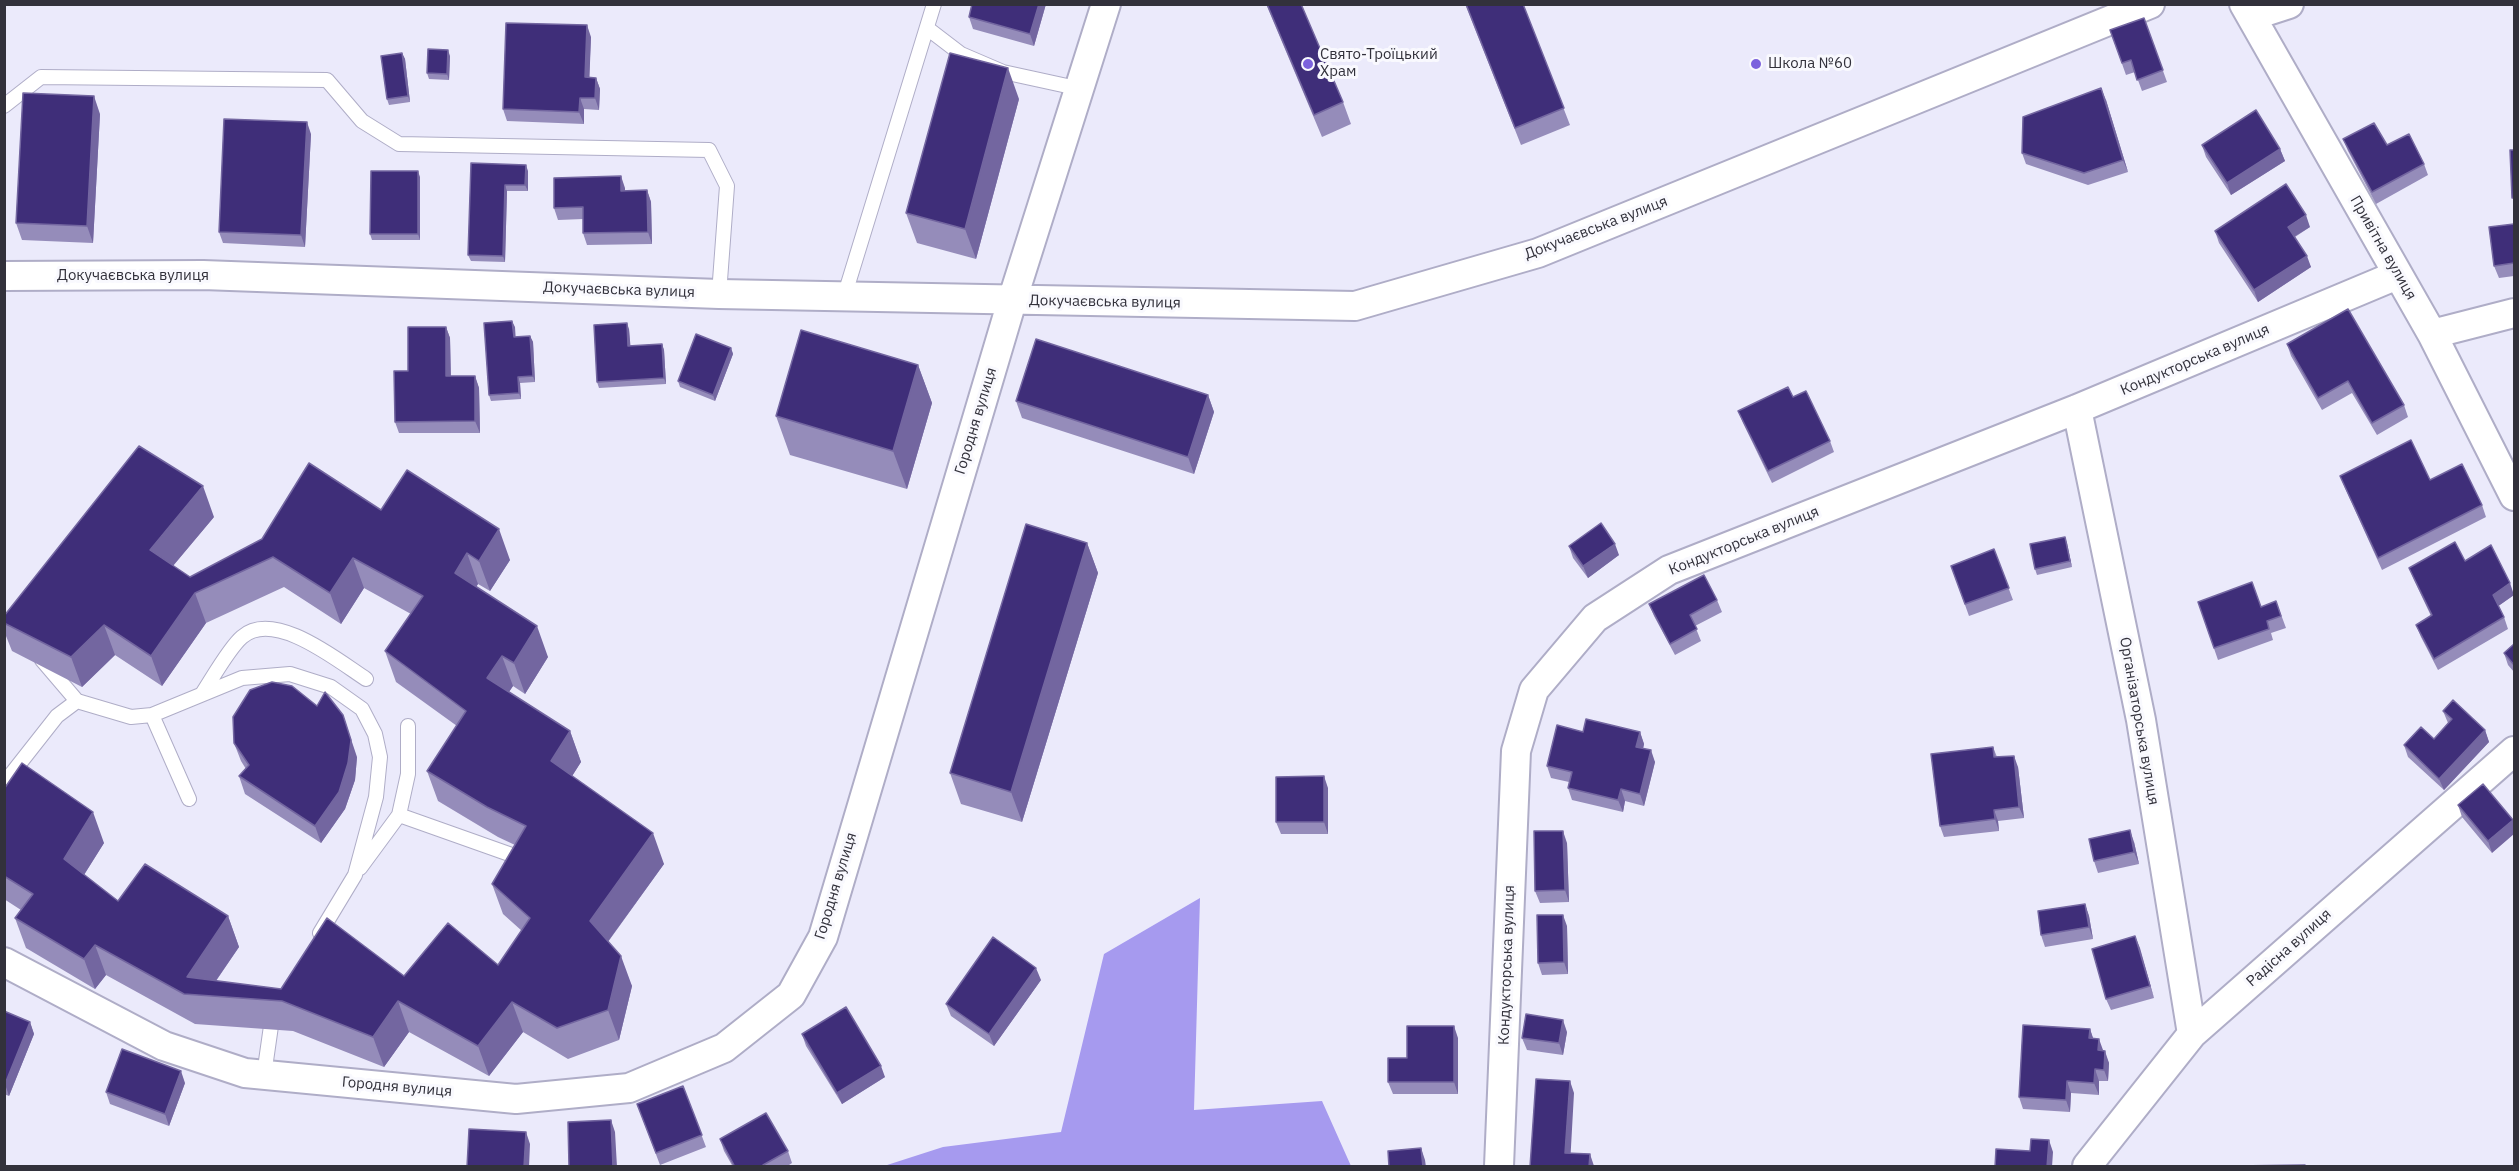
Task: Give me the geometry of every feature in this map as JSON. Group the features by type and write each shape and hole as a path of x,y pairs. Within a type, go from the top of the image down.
{"street":[{"name":"Городня вулиця","path":"4,962 164,1046 245,1073 516,1099 629,1088 724,1048 791,994 823,937 1012,301 1081,89 1106,4"},
{"name":"Докучаєвська вулиця","path":"4,276 203,275 719,294 1354,306 1538,253 2150,4"},
{"path":"2248,10 2289,4"},
{"name":"Привітна вулиця","path":"2248,10 2432,334 2514,496"},
{"name":"Кондукторська вулиця","path":"1499,1167 1516,751 1534,690 1595,618 1669,570 2077,410 2397,275"},
{"path":"2432,334 2514,313"},
{"name":"Організаторська вулиця","path":"2077,410 2141,720 2192,1034"},
{"name":"Радісна вулиця","path":"2087,1167 2192,1034 2514,751"}],"lane":[{"path":"844,297 934,4"},
{"path":"927,28 961,54 1003,72 1081,89"},
{"path":"4,105 41,77 327,80 362,121 399,144 709,150 727,186 719,294"},
{"path":"202,694 240,638 252,630 278,628 310,644 366,679"},
{"path":"31,647 77,701 131,717 152,715 242,678 290,674 331,687 362,709 375,734 380,757 376,797 355,875"},
{"path":"4,778 9,777 57,716 77,701"},
{"path":"152,715 189,799"},
{"path":"314,943 355,875 399,815 408,774 408,726"},
{"path":"399,815 543,866"},
{"path":"264,1075 273,1011 279,1002"}],"shaded area":[{"path":"1200,898 1194,1110 1322,1101 1351,1166 884,1166 943,1147 1061,1132 1104,954"}],"building":[{"path":"972,4 1039,4 1030,34 969,17"},
{"name":"Свято-Троїцький Храм","path":"1267,4 1301,4 1343,102 1314,115"},
{"path":"1466,4 1523,4 1564,108 1515,128"},
{"path":"2144,18 2163,70 2137,80 2131,60 2122,63 2110,30"},
{"path":"506,23 587,25 585,77 596,78 595,98 580,98 579,112 503,109"},
{"path":"428,49 448,50 447,74 427,73"},
{"path":"402,53 408,96 387,99 381,56"},
{"path":"950,53 1008,68 965,229 906,213"},
{"path":"2101,88 2123,160 2084,173 2022,153 2023,117"},
{"path":"23,93 94,96 87,226 16,223"},
{"path":"2256,110 2280,149 2227,183 2202,145"},
{"path":"224,119 307,122 301,235 219,232"},
{"path":"2374,123 2387,145 2409,134 2424,164 2372,192 2343,139"},
{"path":"2510,150 2514,150 2514,198 2512,198"},
{"path":"471,163 526,165 525,185 505,185 503,256 468,255"},
{"path":"371,171 418,171 418,234 370,234"},
{"path":"621,176 621,191 647,190 648,232 583,233 583,207 554,208 554,178"},
{"path":"2286,184 2306,215 2288,227 2307,256 2254,290 2215,231"},
{"path":"2514,224 2514,263 2494,266 2489,227"},
{"path":"2348,309 2404,405 2372,423 2348,381 2318,398 2287,344"},
{"path":"512,321 514,337 530,336 533,376 518,377 519,393 489,395 484,323"},
{"path":"627,323 628,346 662,344 664,378 597,382 594,325"},
{"path":"408,327 446,327 446,376 475,376 475,421 395,422 394,371 408,371"},
{"path":"801,330 918,365 893,451 776,416"},
{"path":"696,334 731,348 713,395 678,381"},
{"path":"1036,339 1208,395 1188,457 1016,401"},
{"path":"1788,387 1793,397 1806,391 1830,441 1768,471 1738,411"},
{"path":"2411,440 2430,480 2462,464 2482,505 2378,558 2340,476"},
{"path":"139,446 203,486 150,550 190,577 262,539 309,463 381,510 407,470 499,529 479,561 467,553 455,573 537,626 514,663 502,656 487,678 570,731 551,761 653,833 590,921 621,956 608,1010 557,1028 512,1002 478,1046 398,1001 373,1037 282,1001 184,994 95,945 84,959 15,918 33,894 4,876 4,789 22,763 93,812 64,859 118,901 145,864 228,916 187,977 281,989 327,918 404,976 448,923 498,965 530,918 492,884 526,826 487,807 427,771 466,711 385,651 423,596 353,558 330,593 273,557 195,593 151,656 104,625 71,657 4,623 4,616"},
{"path":"1601,523 1615,544 1583,566 1569,546"},
{"path":"1026,524 1087,543 1011,792 950,773"},
{"path":"2065,537 2070,561 2035,569 2030,544"},
{"path":"2455,542 2465,561 2491,545 2510,583 2493,595 2504,617 2434,659 2416,625 2432,615 2409,568"},
{"path":"1994,549 2009,588 1965,604 1951,566"},
{"path":"1704,575 1717,600 1690,615 1697,629 1670,644 1649,604"},
{"path":"2252,582 2261,607 2276,601 2281,616 2267,621 2269,629 2214,648 2198,602"},
{"path":"2514,644 2514,665 2504,653"},
{"path":"272,682 292,686 317,706 325,692 343,715 351,740 348,763 339,792 315,826 239,776 249,765 234,743 233,717 250,690"},
{"path":"2453,700 2485,730 2439,779 2404,745 2421,727 2434,739 2452,719 2443,711"},
{"path":"1586,719 1640,732 1636,747 1651,750 1640,794 1621,789 1618,800 1568,788 1572,772 1547,766 1557,725 1583,732"},
{"path":"1993,747 1994,757 2014,756 2019,807 1994,810 1995,819 1940,826 1931,754"},
{"path":"1324,776 1324,822 1276,822 1276,777"},
{"path":"2483,784 2513,820 2488,841 2458,805"},
{"path":"2130,830 2134,852 2094,861 2089,839"},
{"path":"1534,831 1563,831 1565,890 1535,891"},
{"path":"2085,904 2089,927 2041,935 2038,911"},
{"path":"1537,915 1563,915 1564,962 1538,963"},
{"path":"2135,936 2150,986 2106,999 2092,949"},
{"path":"993,937 1036,968 989,1034 946,1004"},
{"path":"846,1007 881,1066 837,1093 802,1034"},
{"path":"4,1011 30,1022 5,1084 4,1084"},
{"path":"1526,1014 1563,1020 1559,1043 1522,1038"},
{"path":"2023,1025 2090,1029 2089,1038 2099,1039 2098,1050 2105,1051 2104,1070 2095,1069 2094,1083 2067,1081 2066,1100 2019,1097"},
{"path":"1407,1026 1454,1026 1454,1082 1388,1082 1388,1058 1407,1058"},
{"path":"122,1049 181,1071 165,1114 106,1092"},
{"path":"1536,1079 1570,1081 1565,1153 1590,1154 1589,1167 1530,1167"},
{"path":"683,1086 702,1135 656,1153 637,1104"},
{"path":"766,1113 788,1151 763,1165 764,1167 735,1167 720,1139"},
{"path":"611,1120 613,1167 569,1167 568,1122"},
{"path":"469,1129 526,1132 524,1167 467,1167"},
{"path":"2031,1139 2049,1140 2047,1167 1995,1167 1996,1149 2030,1151"},
{"path":"1421,1148 1423,1167 1389,1167 1388,1151"},
{"path":"2305,1165 2305,1167 2235,1167 2235,1166"}],"place":[{"name":"Свято-Троїцький Храм","path":"1308,64"},
{"name":"Школа №60","path":"1756,64"}]}
